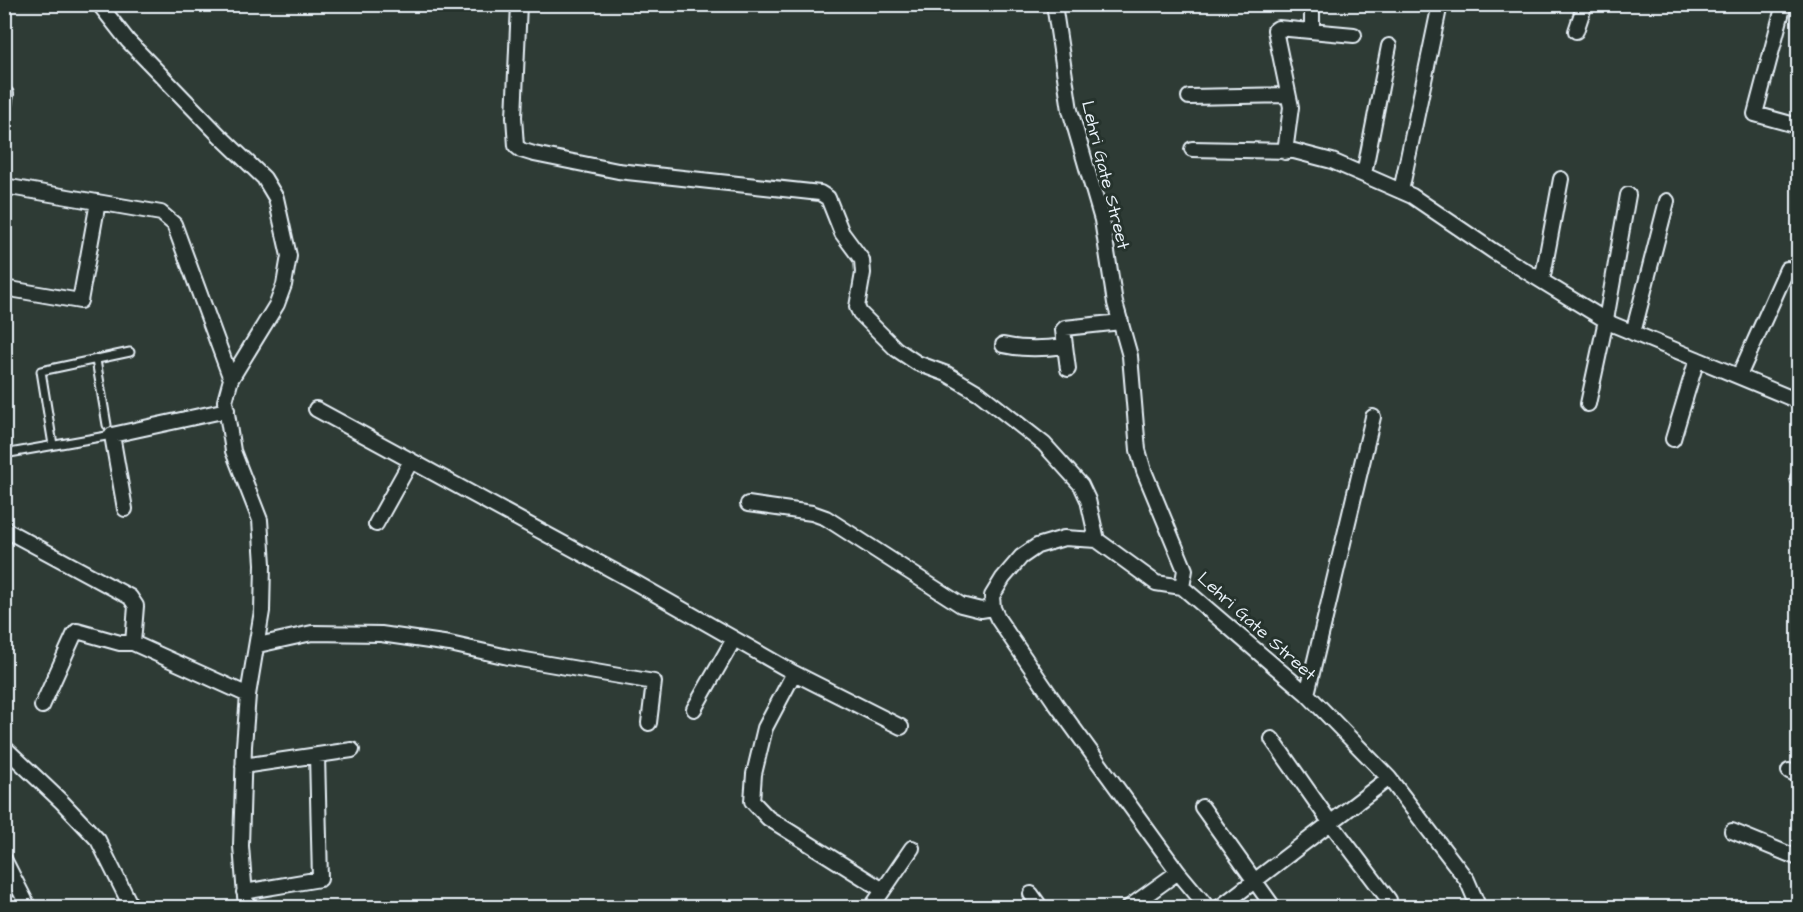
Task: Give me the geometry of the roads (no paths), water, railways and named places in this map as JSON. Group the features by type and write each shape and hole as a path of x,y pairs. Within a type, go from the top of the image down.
{"street":[{"path":"99,4 128,42 264,178 276,198 289,256 284,285 277,304 231,378 225,401 233,451 260,520 263,564 262,611 248,695 243,766 241,846 246,908"},
{"path":"519,4 514,117 516,146 534,154 618,171 820,193 828,198 842,233 862,260 863,273 857,307 860,313 896,349 918,363 947,374 979,393 1044,444 1081,485 1088,500 1097,540"},
{"name":"Lehri Gate Street","path":"1054,4 1070,110 1102,220 1115,303 1130,356 1138,450 1144,471 1185,570 1182,587 1307,694 1389,778 1467,880 1479,908"},
{"path":"1312,4 1312,31"},
{"path":"1401,191 1440,4"},
{"path":"1576,31 1585,4"},
{"path":"1784,4 1755,114 1798,126"},
{"path":"1285,152 1291,107 1275,30 1278,28 1354,35"},
{"path":"1364,174 1389,46"},
{"path":"1189,97 1288,95"},
{"path":"1192,149 1294,152 1332,161 1364,174 1412,196 1493,251 1606,321 1798,401"},
{"path":"1542,281 1561,179"},
{"path":"4,186 160,213 174,224 231,378"},
{"path":"1588,404 1606,321 1628,195"},
{"path":"4,288 80,301 98,201"},
{"path":"1633,333 1668,201"},
{"path":"1739,376 1787,269"},
{"path":"1068,369 1063,330 1065,328 1121,322"},
{"path":"1003,345 1019,349 1065,346"},
{"path":"1673,439 1697,359"},
{"path":"315,409 626,577 794,673 902,727"},
{"path":"125,509 110,430 226,410"},
{"path":"1307,694 1373,417"},
{"path":"376,524 411,461"},
{"path":"748,504 812,513 826,518 961,604 981,610 993,608"},
{"path":"4,529 130,597 136,606 133,643"},
{"path":"1182,587 1156,583 1097,540 1064,538 1037,546 1021,557 1003,578 992,596 993,608 998,619 1056,704 1178,872 1208,908"},
{"path":"42,706 77,631 120,643 133,643 248,695"},
{"path":"258,645 312,633 381,634 450,644 508,657 654,681 649,723"},
{"path":"694,709 734,639"},
{"path":"794,673 765,728 754,774 752,801 768,818 883,890"},
{"path":"1272,739 1330,822 1389,900"},
{"path":"4,747 63,802 98,840 132,908"},
{"path":"243,766 352,750"},
{"path":"244,892 321,878 317,755"},
{"path":"1219,908 1389,778"},
{"path":"1202,807 1274,908"},
{"path":"1732,831 1798,858"},
{"path":"871,908 912,848"},
{"path":"4,859 29,908"},
{"path":"1130,907 1178,872"},
{"path":"1031,894 1041,908"},
{"path":"4,900 18,908"}],"lane":[{"path":"53,445 41,371 130,352"},
{"path":"4,454 53,445 110,430 96,360"}]}
